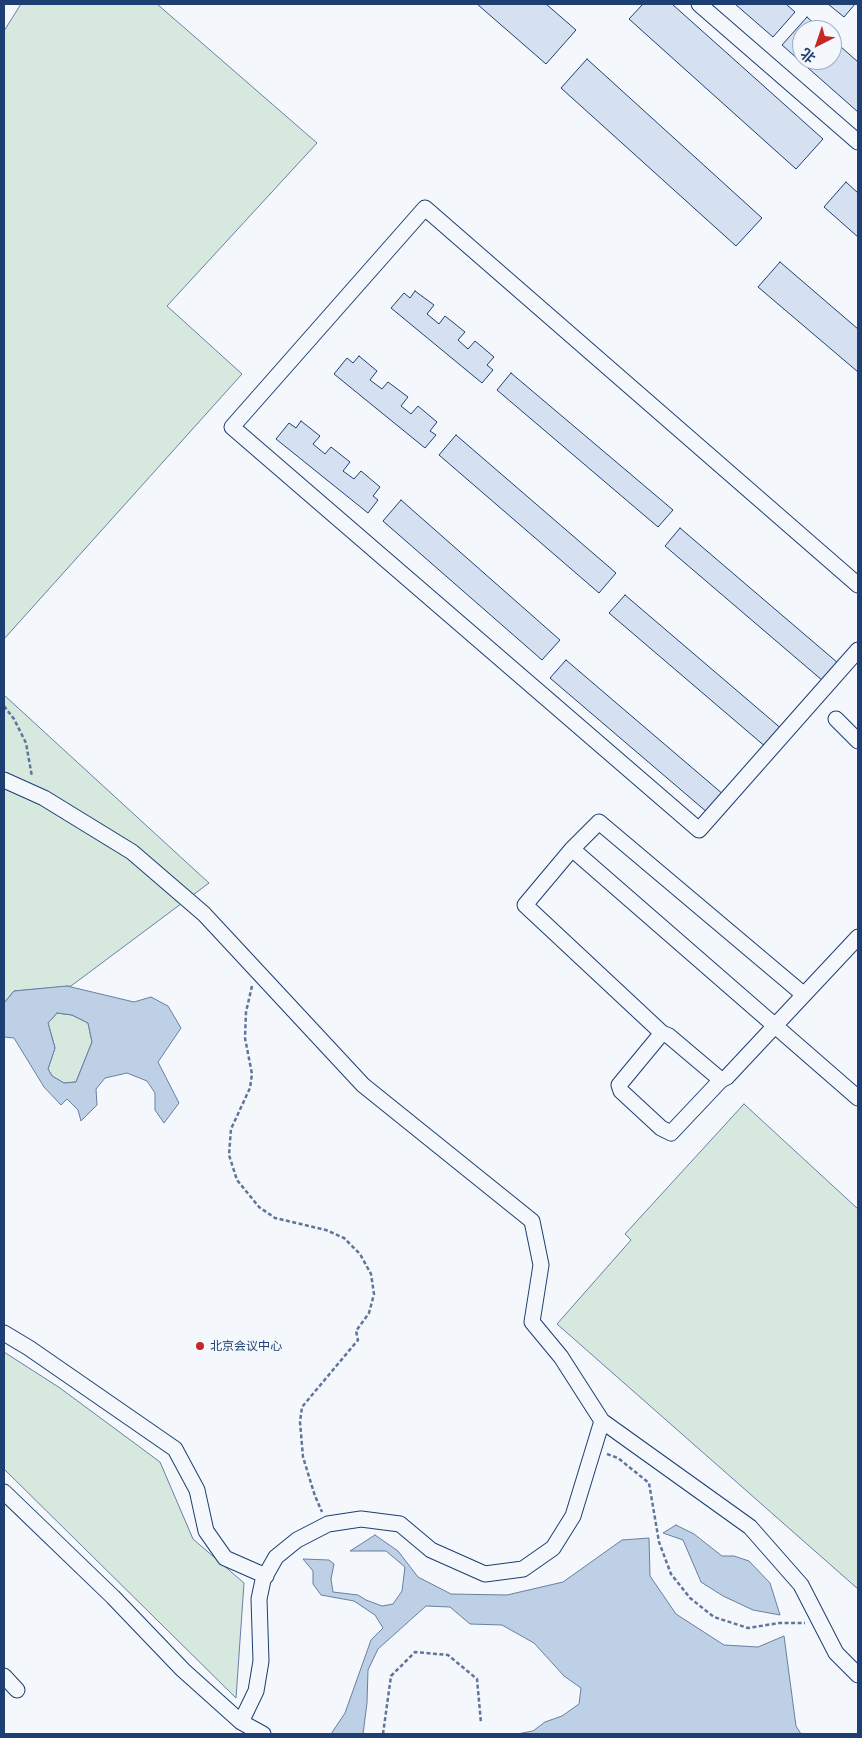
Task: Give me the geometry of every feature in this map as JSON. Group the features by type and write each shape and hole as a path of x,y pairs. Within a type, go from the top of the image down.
{"street":[{"path":"699,4 858,142"},
{"path":"858,585 425,208 232,428 699,830 858,650"},
{"path":"836,719 858,741"},
{"path":"4,780 33,793 132,852 204,914 259,970 363,1085 532,1221 542,1265 532,1322 561,1357 602,1421 750,1527 801,1585 836,1653 858,1675"},
{"path":"721,1080 669,1036 662,1033 525,905 572,849 599,822 803,994"},
{"path":"572,849 858,1098"},
{"path":"662,1033 619,1085 621,1091 661,1128 671,1133 721,1080 727,1077 858,937"},
{"path":"4,1334 29,1348 175,1449 197,1490 206,1531 225,1558 266,1576"},
{"path":"241,1722 256,1691 262,1661 259,1599 266,1576 276,1557 297,1540 328,1524 361,1519 400,1524 431,1550 486,1574 523,1569 553,1548 573,1516 602,1421"},
{"path":"4,1492 113,1596 183,1670 241,1722 263,1734"},
{"path":"4,1676 17,1690"}],"path":[{"path":"4,706 14,719 26,742 32,768 33,793"},
{"path":"259,970 252,986 246,1012 245,1038 252,1074 250,1088 231,1130 229,1155 237,1180 259,1207 276,1218 326,1230 344,1238 360,1254 371,1274 374,1294 369,1313 356,1331 358,1340 302,1407 300,1422 302,1457 314,1496 328,1524"},
{"path":"593,1449 618,1458 649,1483 659,1542 672,1574 690,1598 714,1617 748,1628 779,1623 804,1623 826,1634"},
{"path":"383,1734 383,1723 391,1676 415,1652 448,1655 477,1679 481,1723"}],"shaded area":[{"path":"21,4 157,4 317,143 167,306 242,374 4,639 4,31"},
{"path":"4,695 209,883 71,986 14,991 4,1003"},
{"path":"57,1013 72,1015 88,1023 92,1042 76,1082 64,1083 52,1076 48,1069 55,1048 48,1023"},
{"path":"744,1104 858,1209 858,1589 557,1324 631,1240 625,1234"},
{"path":"4,1352 60,1388 160,1462 193,1539 244,1583 236,1698 4,1469"}],"water":[{"path":"67,986 134,1002 151,997 168,1006 181,1028 158,1062 179,1103 164,1123 155,1110 155,1093 147,1081 127,1073 105,1078 96,1089 97,1105 81,1121 78,1110 67,1099 61,1105 44,1087 14,1038 4,1037 4,1003 14,991","holes":["57,1013 72,1015 88,1023 92,1042 76,1082 64,1083 52,1076 48,1069 55,1048 48,1023"]},
{"path":"676,1525 694,1534 722,1556 734,1556 749,1561 770,1583 780,1615 753,1610 723,1596 701,1582 683,1540 663,1533"},
{"path":"375,1535 398,1551 418,1577 451,1594 507,1595 563,1582 622,1540 649,1538 650,1576 676,1614 724,1645 758,1647 784,1636 796,1726 801,1734 517,1734 533,1731 545,1722 562,1716 579,1704 581,1688 564,1676 534,1643 502,1625 470,1624 450,1607 426,1606 378,1649 368,1670 367,1703 363,1734 331,1734 345,1713 371,1640 383,1628 375,1615 354,1601 321,1595 313,1584 313,1571 303,1559 329,1560 334,1564 331,1579 333,1592 358,1595 382,1606 393,1604 402,1591 405,1567 386,1551 350,1551"}],"building":[{"path":"477,4 546,4 576,30 546,64"},
{"path":"643,4 672,4 823,139 796,169 629,19"},
{"path":"735,4 786,4 795,12 773,37"},
{"path":"828,4 855,4 844,17"},
{"path":"792,34 792,54 782,45"},
{"path":"842,48 858,62 858,112 810,70 842,70"},
{"path":"587,59 762,218 736,246 561,88"},
{"path":"846,182 858,193 858,237 824,207"},
{"path":"780,262 858,329 858,372 758,287"},
{"path":"415,291 434,305 427,314 439,324 445,316 465,332 458,340 468,349 475,341 494,357 487,365 493,370 482,383 391,308 404,293 410,298"},
{"path":"359,356 377,371 370,380 382,389 388,382 408,397 401,406 411,414 418,406 437,422 430,431 436,435 425,448 334,374 347,358 353,363"},
{"path":"511,373 673,510 658,527 497,390"},
{"path":"301,421 320,436 313,444 325,454 331,447 350,462 343,471 354,479 361,471 380,487 373,496 378,500 368,513 276,439 289,423 296,428"},
{"path":"456,435 616,573 599,593 439,455"},
{"path":"401,500 560,640 542,660 383,521"},
{"path":"680,528 838,663 823,681 665,546"},
{"path":"625,595 783,730 767,748 609,613"},
{"path":"566,660 724,795 708,813 550,678"}],"place":[{"name":"北京会议中心","path":"200,1346"}]}
